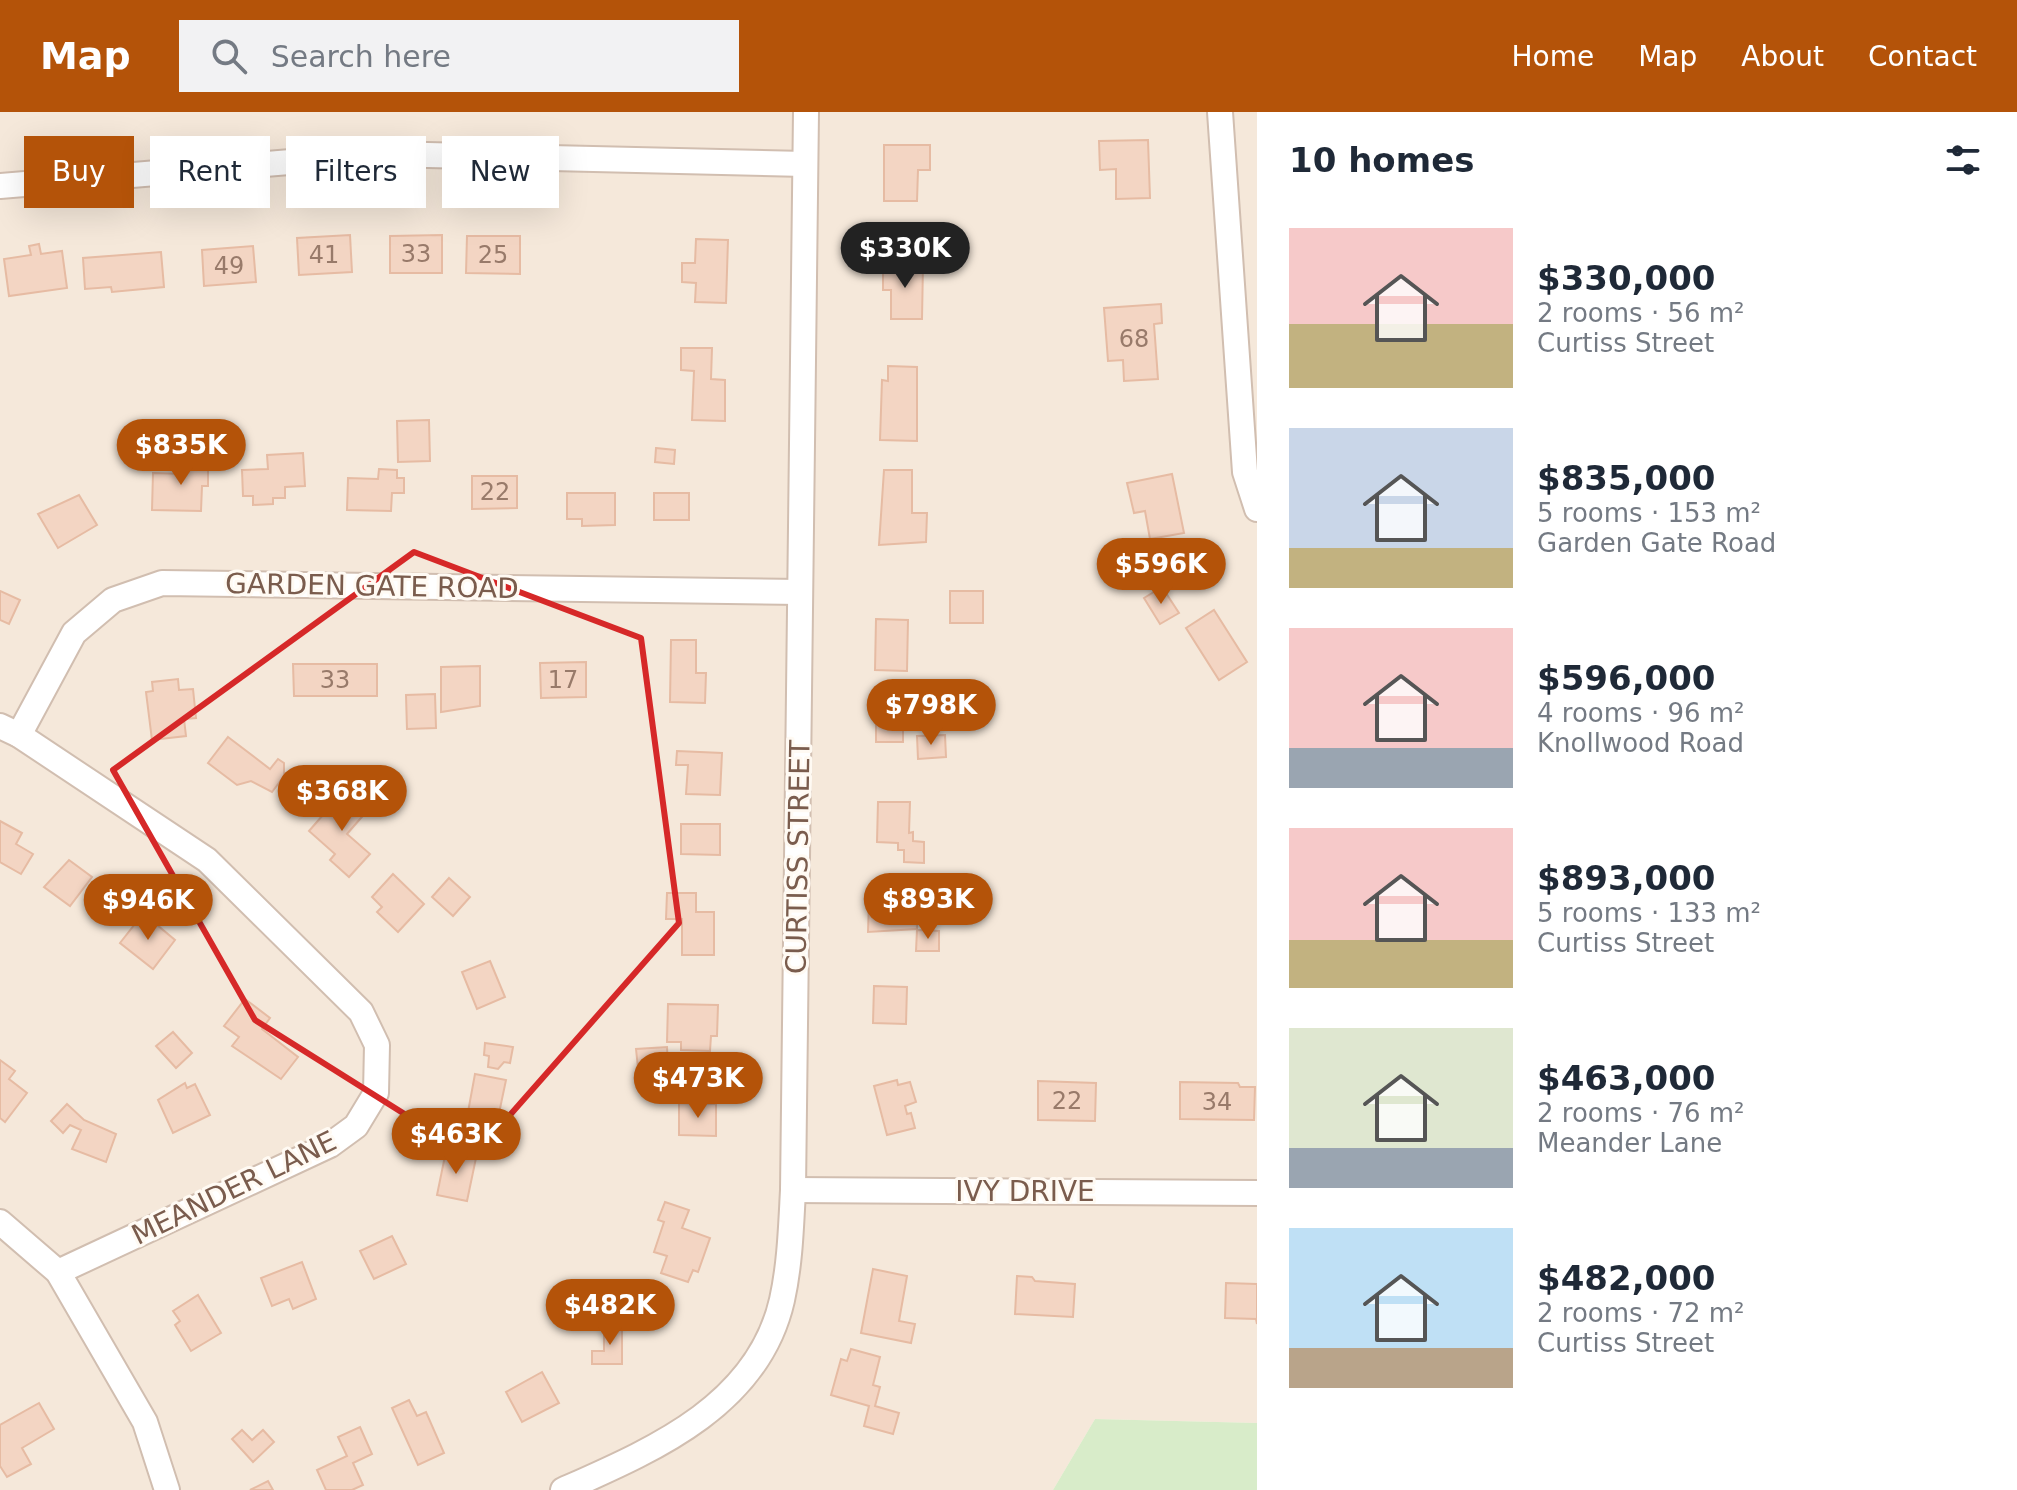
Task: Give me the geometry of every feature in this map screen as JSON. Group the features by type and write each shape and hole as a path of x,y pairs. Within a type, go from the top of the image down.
{"street":[{"name":"CURTISS STREET","path":"563,1490 681,1431 713,1410 739,1384 767,1341 781,1302 790,1247 793,1190 806,112"},
{"path":"1220,112 1245,472 1257,509"},
{"path":"0,186 386,154 805,164"},
{"name":"GARDEN GATE ROAD","path":"10,731 74,633 113,600 162,583 800,592"},
{"name":"MEANDER LANE","path":"10,731 207,860 361,1012 377,1045 376,1093 356,1126 330,1145 58,1272"},
{"name":"IVY DRIVE","path":"793,1190 1257,1193"},
{"path":"0,1222 58,1272 145,1422 167,1490"}],"highlighted area":[{"path":"414,552 641,638 679,923 473,1157 255,1020 113,770"}],"shaded area":[{"path":"0,112 1257,112 1257,1423 1095,1419 1053,1490 0,1490"}],"green space":[{"path":"1095,1419 1257,1423 1257,1490 1053,1490"}],"building":[{"path":"1148,140 1150,198 1116,199 1116,169 1100,170 1099,141"},
{"path":"884,145 930,145 930,170 918,170 917,201 884,201"},
{"path":"350,235 352,272 299,275 297,238"},
{"path":"442,235 442,273 390,273 390,236"},
{"path":"467,236 520,236 520,274 466,273"},
{"path":"696,239 728,240 726,303 695,302 696,283 682,282 682,263 695,263"},
{"path":"39,244 41,254 62,251 67,288 9,296 4,259 31,255 29,246"},
{"path":"253,246 256,282 204,286 202,250"},
{"path":"161,252 164,287 112,292 111,287 85,289 83,258"},
{"path":"883,265 923,265 922,319 891,319 891,290 883,290"},
{"path":"1161,304 1162,323 1154,324 1158,379 1124,381 1123,360 1108,361 1104,308"},
{"path":"681,348 712,348 711,379 725,380 725,421 692,420 694,371 681,370"},
{"path":"888,366 917,367 917,441 880,440 882,380 888,381"},
{"path":"429,420 430,461 398,462 397,421"},
{"path":"656,448 675,450 674,464 655,462"},
{"path":"303,453 305,486 285,487 285,498 273,498 273,504 253,505 253,496 243,496 242,470 268,469 267,455"},
{"path":"182,459 208,460 208,486 202,486 201,511 152,510 153,473 182,474"},
{"path":"379,469 397,470 397,478 404,478 404,493 392,493 391,511 347,510 348,478 378,479"},
{"path":"884,470 912,470 912,513 927,513 926,542 879,545"},
{"path":"1172,474 1184,533 1150,539 1145,511 1134,513 1127,483"},
{"path":"472,476 517,476 517,508 472,509"},
{"path":"567,493 615,493 615,525 582,526 582,519 567,519"},
{"path":"654,493 689,493 689,520 654,520"},
{"path":"79,495 97,525 58,548 38,514"},
{"path":"1162,587 1179,613 1160,624 1144,598"},
{"path":"0,591 20,600 9,624 0,620"},
{"path":"950,591 983,591 983,623 950,623"},
{"path":"1214,610 1247,662 1219,680 1186,628"},
{"path":"876,619 908,620 907,671 875,670"},
{"path":"671,640 696,640 696,673 706,673 705,703 670,702"},
{"path":"586,662 586,697 541,698 540,663"},
{"path":"293,664 377,664 377,696 294,696"},
{"path":"480,666 480,706 441,712 441,667"},
{"path":"178,679 179,690 193,689 196,718 184,719 186,736 152,740 146,692 153,691 152,682"},
{"path":"435,694 436,728 407,729 406,695"},
{"path":"876,705 903,706 903,742 876,742"},
{"path":"945,735 946,757 918,759 917,736"},
{"path":"228,737 270,769 278,759 284,763 284,776 272,792 251,781 237,785 208,763"},
{"path":"677,751 722,753 720,795 686,794 688,765 676,765"},
{"path":"344,791 367,811 347,834 370,854 349,877 330,860 335,854 309,831"},
{"path":"878,802 910,802 909,833 913,832 913,841 924,842 924,863 904,862 904,850 898,850 898,843 877,842"},
{"path":"0,821 22,833 16,844 33,854 21,874 0,862"},
{"path":"681,824 720,824 720,855 681,854"},
{"path":"69,860 92,877 70,906 44,887"},
{"path":"393,874 424,904 398,932 377,912 382,907 372,897"},
{"path":"449,878 470,897 453,916 432,897"},
{"path":"876,886 918,887 917,929 868,932 869,900 876,900"},
{"path":"667,893 696,893 696,912 714,912 714,955 682,955 682,919 666,919"},
{"path":"139,919 147,925 151,920 175,940 153,969 120,943"},
{"path":"917,930 939,931 939,951 916,951"},
{"path":"490,961 505,997 477,1009 462,972"},
{"path":"874,986 907,987 906,1024 873,1023"},
{"path":"245,999 270,1018 262,1029 298,1057 281,1079 232,1046 239,1037 224,1026"},
{"path":"668,1004 718,1005 717,1036 711,1036 710,1051 681,1050 681,1042 667,1042"},
{"path":"173,1032 192,1053 176,1068 156,1046"},
{"path":"485,1043 513,1047 510,1063 504,1062 498,1069 488,1067 489,1056 484,1055"},
{"path":"667,1047 668,1067 638,1068 636,1049"},
{"path":"0,1060 15,1071 9,1079 27,1093 5,1122 0,1118"},
{"path":"475,1074 506,1080 498,1118 468,1112"},
{"path":"897,1080 898,1085 910,1082 916,1102 905,1106 907,1114 911,1113 915,1128 887,1135 874,1086"},
{"path":"1038,1081 1096,1083 1095,1121 1038,1120"},
{"path":"1180,1082 1238,1083 1240,1087 1255,1087 1254,1120 1180,1119"},
{"path":"185,1083 187,1088 195,1084 210,1115 173,1133 158,1100"},
{"path":"679,1103 716,1104 716,1136 679,1135"},
{"path":"67,1104 84,1120 116,1134 106,1162 72,1149 81,1130 70,1125 63,1133 51,1121"},
{"path":"446,1151 476,1158 467,1201 437,1195"},
{"path":"665,1202 689,1210 682,1228 710,1238 698,1272 693,1270 688,1282 661,1273 667,1256 654,1252 664,1222 658,1220"},
{"path":"392,1236 406,1264 374,1279 360,1251"},
{"path":"302,1262 316,1299 293,1309 289,1299 272,1306 261,1278"},
{"path":"873,1269 907,1276 899,1321 915,1324 911,1343 861,1333"},
{"path":"1017,1276 1032,1277 1035,1281 1075,1284 1073,1317 1015,1314"},
{"path":"1226,1283 1257,1284 1257,1324 1256,1319 1225,1318"},
{"path":"198,1295 221,1333 191,1351 175,1325 180,1321 173,1311"},
{"path":"604,1325 622,1325 622,1364 592,1364 592,1351 604,1351"},
{"path":"851,1349 880,1357 873,1385 880,1387 875,1406 899,1413 893,1434 864,1426 869,1406 831,1395 841,1359 847,1361"},
{"path":"542,1372 559,1403 522,1422 506,1392"},
{"path":"409,1400 417,1416 426,1412 444,1453 418,1465 392,1408"},
{"path":"39,1403 54,1429 22,1448 31,1464 7,1477 0,1466 0,1425"},
{"path":"360,1427 372,1454 353,1463 363,1485 352,1490 326,1490 317,1470 347,1456 338,1437"},
{"path":"242,1430 252,1440 263,1430 274,1442 253,1462 232,1439"},
{"path":"268,1481 273,1490 250,1490"}]}
